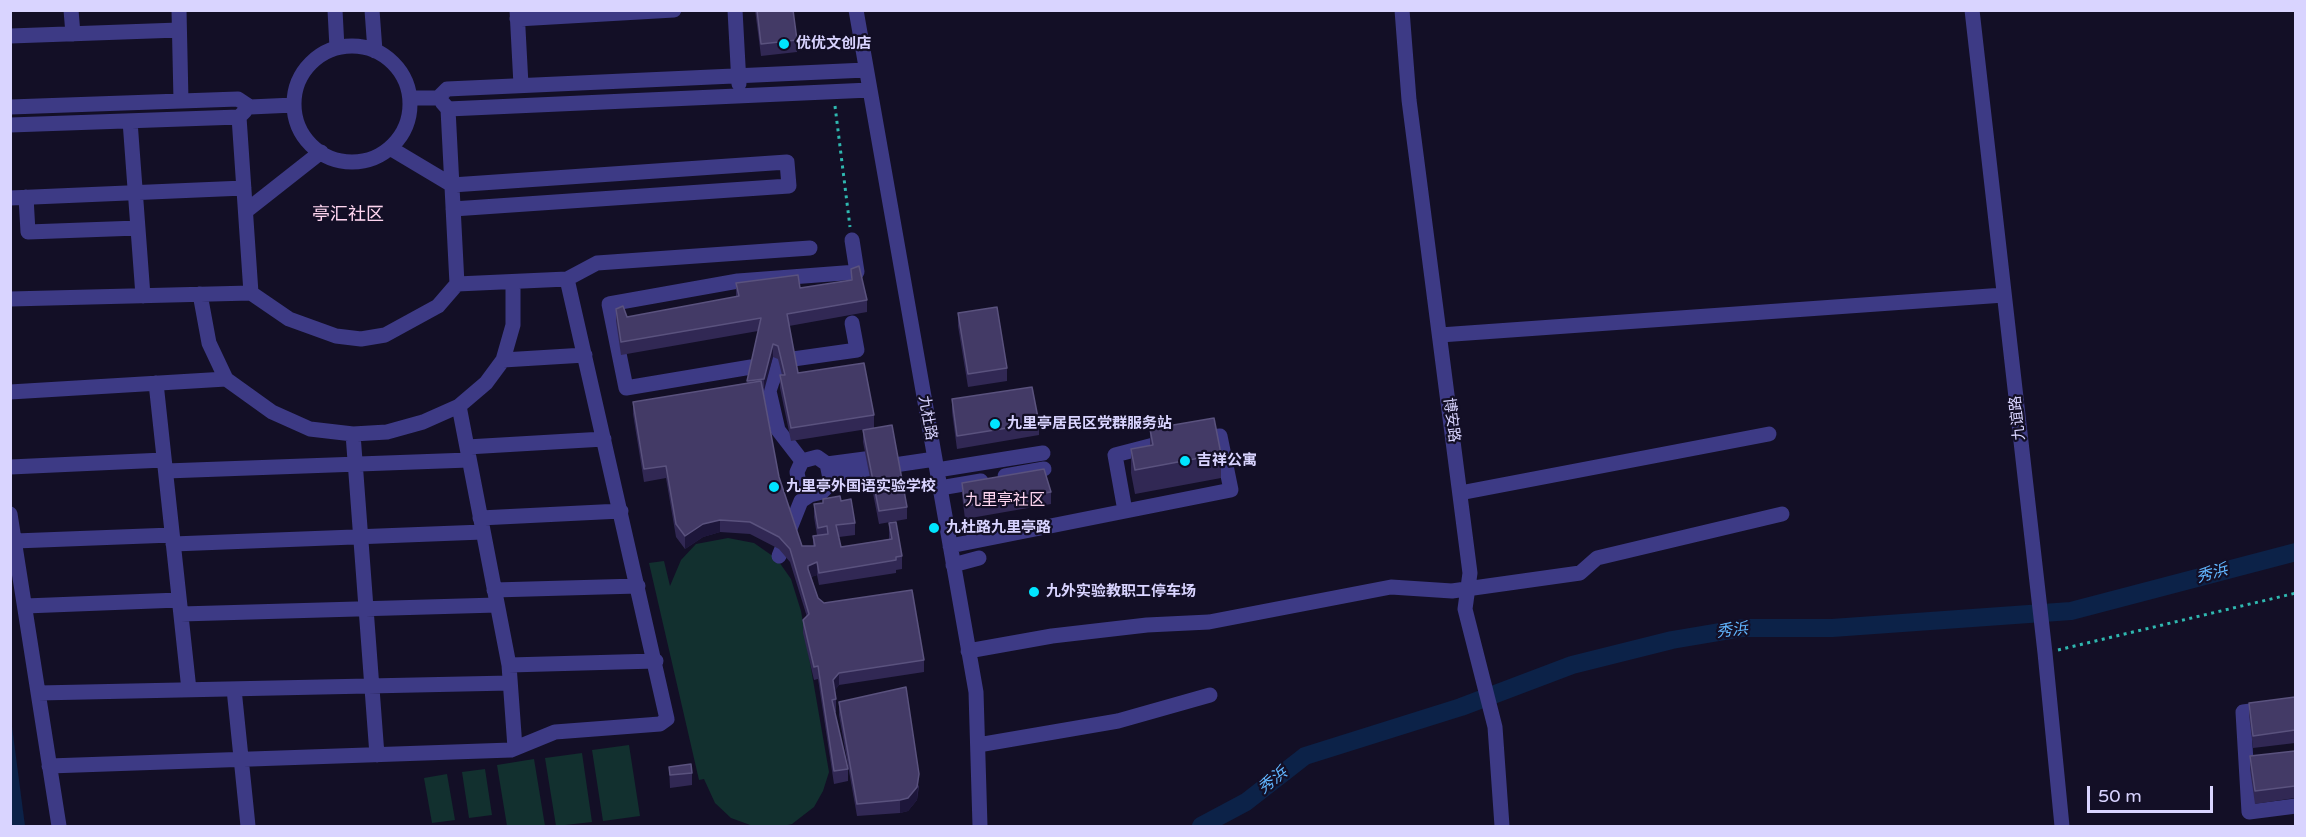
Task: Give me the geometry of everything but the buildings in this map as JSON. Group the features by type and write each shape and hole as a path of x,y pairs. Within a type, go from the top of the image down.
{"street":[{"path":"71,10 73,34"},
{"path":"179,10 181,100"},
{"path":"335,10 337,48"},
{"path":"372,10 375,51"},
{"path":"521,85 517,15 674,10"},
{"path":"735,10 739,96"},
{"name":"九杜路","path":"855,10 976,692 981,826"},
{"name":"博安路","path":"1402,10 1409,100 1470,573 1465,609 1494,727 1502,826"},
{"name":"九谊路","path":"1972,10 2044,645 2062,826"},
{"path":"10,36 179,30"},
{"path":"356,46 375,51 399,70 407,83 410,98 406,125 390,148 374,158 356,162 338,160 321,152 307,140 298,124 294,105 297,87 306,69 320,56 337,48 356,46"},
{"path":"10,299 251,293 288,319 336,336 361,339 385,335 438,306 457,284 452,185 443,103 447,88 866,70"},
{"path":"410,98 443,103 739,96 870,90"},
{"path":"10,107 238,99 245,112 244,188 251,293"},
{"path":"10,125 130,121 245,112 294,105"},
{"path":"130,121 143,296"},
{"path":"390,148 452,185 788,162 789,186 453,209"},
{"path":"246,211 321,152"},
{"path":"138,228 28,232 18,198 244,188"},
{"path":"773,380 751,367 626,388 609,304 738,281 857,272 852,240"},
{"path":"457,284 567,279 597,263 810,248"},
{"path":"50,766 515,748 555,732 660,724 667,719 656,661 567,279"},
{"path":"200,294 209,343 226,379 272,412 310,429 353,434 396,429 423,422 459,406 486,384 503,360 513,325 513,282"},
{"path":"1440,335 2004,295"},
{"path":"802,460 778,430 769,391 779,361 857,350 852,323"},
{"path":"503,360 585,355"},
{"path":"10,392 226,379"},
{"path":"156,383 189,690"},
{"path":"459,406 509,665 515,748"},
{"path":"353,434 377,754"},
{"path":"1460,493 1769,434"},
{"path":"950,546 1231,490 1220,436 1161,442 1115,455 1125,511"},
{"path":"10,467 356,464 604,439"},
{"path":"802,460 817,457 827,464 1043,453"},
{"path":"802,460 797,472 799,484 810,495"},
{"path":"779,556 801,501 810,495 822,492 837,475 935,460"},
{"path":"827,464 831,483"},
{"path":"940,488 1044,469"},
{"path":"15,541 361,537 621,511"},
{"path":"10,514 59,826"},
{"path":"968,651 1052,636 1147,625 1209,622 1391,587 1452,591 1580,573 1598,558 1782,514"},
{"path":"953,565 979,558"},
{"path":"25,606 366,608 638,586"},
{"path":"509,665 656,661"},
{"path":"38,693 510,683"},
{"path":"234,689 248,826"},
{"path":"978,745 1119,721 1210,694"},
{"path":"2295,705 2243,712 2249,812 2295,806"},
{"path":"2246,762 2266,759"}],"path":[{"path":"833,92 852,240"},
{"path":"2044,645 2087,645 2295,593"}],"green space":[{"path":"728,538 754,543 777,559 791,579 801,611 829,772 823,791 814,807 792,824 783,826 753,826 731,818 715,803 704,779 699,780 649,563 664,561 670,586 681,560 696,544"},
{"path":"629,745 640,816 603,821 592,750"},
{"path":"582,753 592,822 556,826 545,758"},
{"path":"534,759 545,826 507,826 497,765"},
{"path":"485,769 492,815 469,818 462,772"},
{"path":"447,774 455,820 432,823 424,778"}],"water":[{"path":"11,719 25,826 11,826"}],"waterway":[{"name":"秀浜","path":"1201,826 1246,802 1305,756 1461,707 1572,665 1672,640 1743,628 1832,628 2071,611 2296,552"}],"place":[{"name":"优优文创店","path":"784,44"},
{"name":"九里亭居民区党群服务站","path":"995,424"},
{"name":"吉祥公寓","path":"1185,461"},
{"name":"九里亭外国语实验学校","path":"774,487"},
{"name":"九杜路九里亭路","path":"934,528"},
{"name":"九外实验教职工停车场","path":"1034,592"}],"district":[{"name":"亭汇社区","path":"348,215"},
{"name":"九里亭社区","path":"1005,501"}]}
